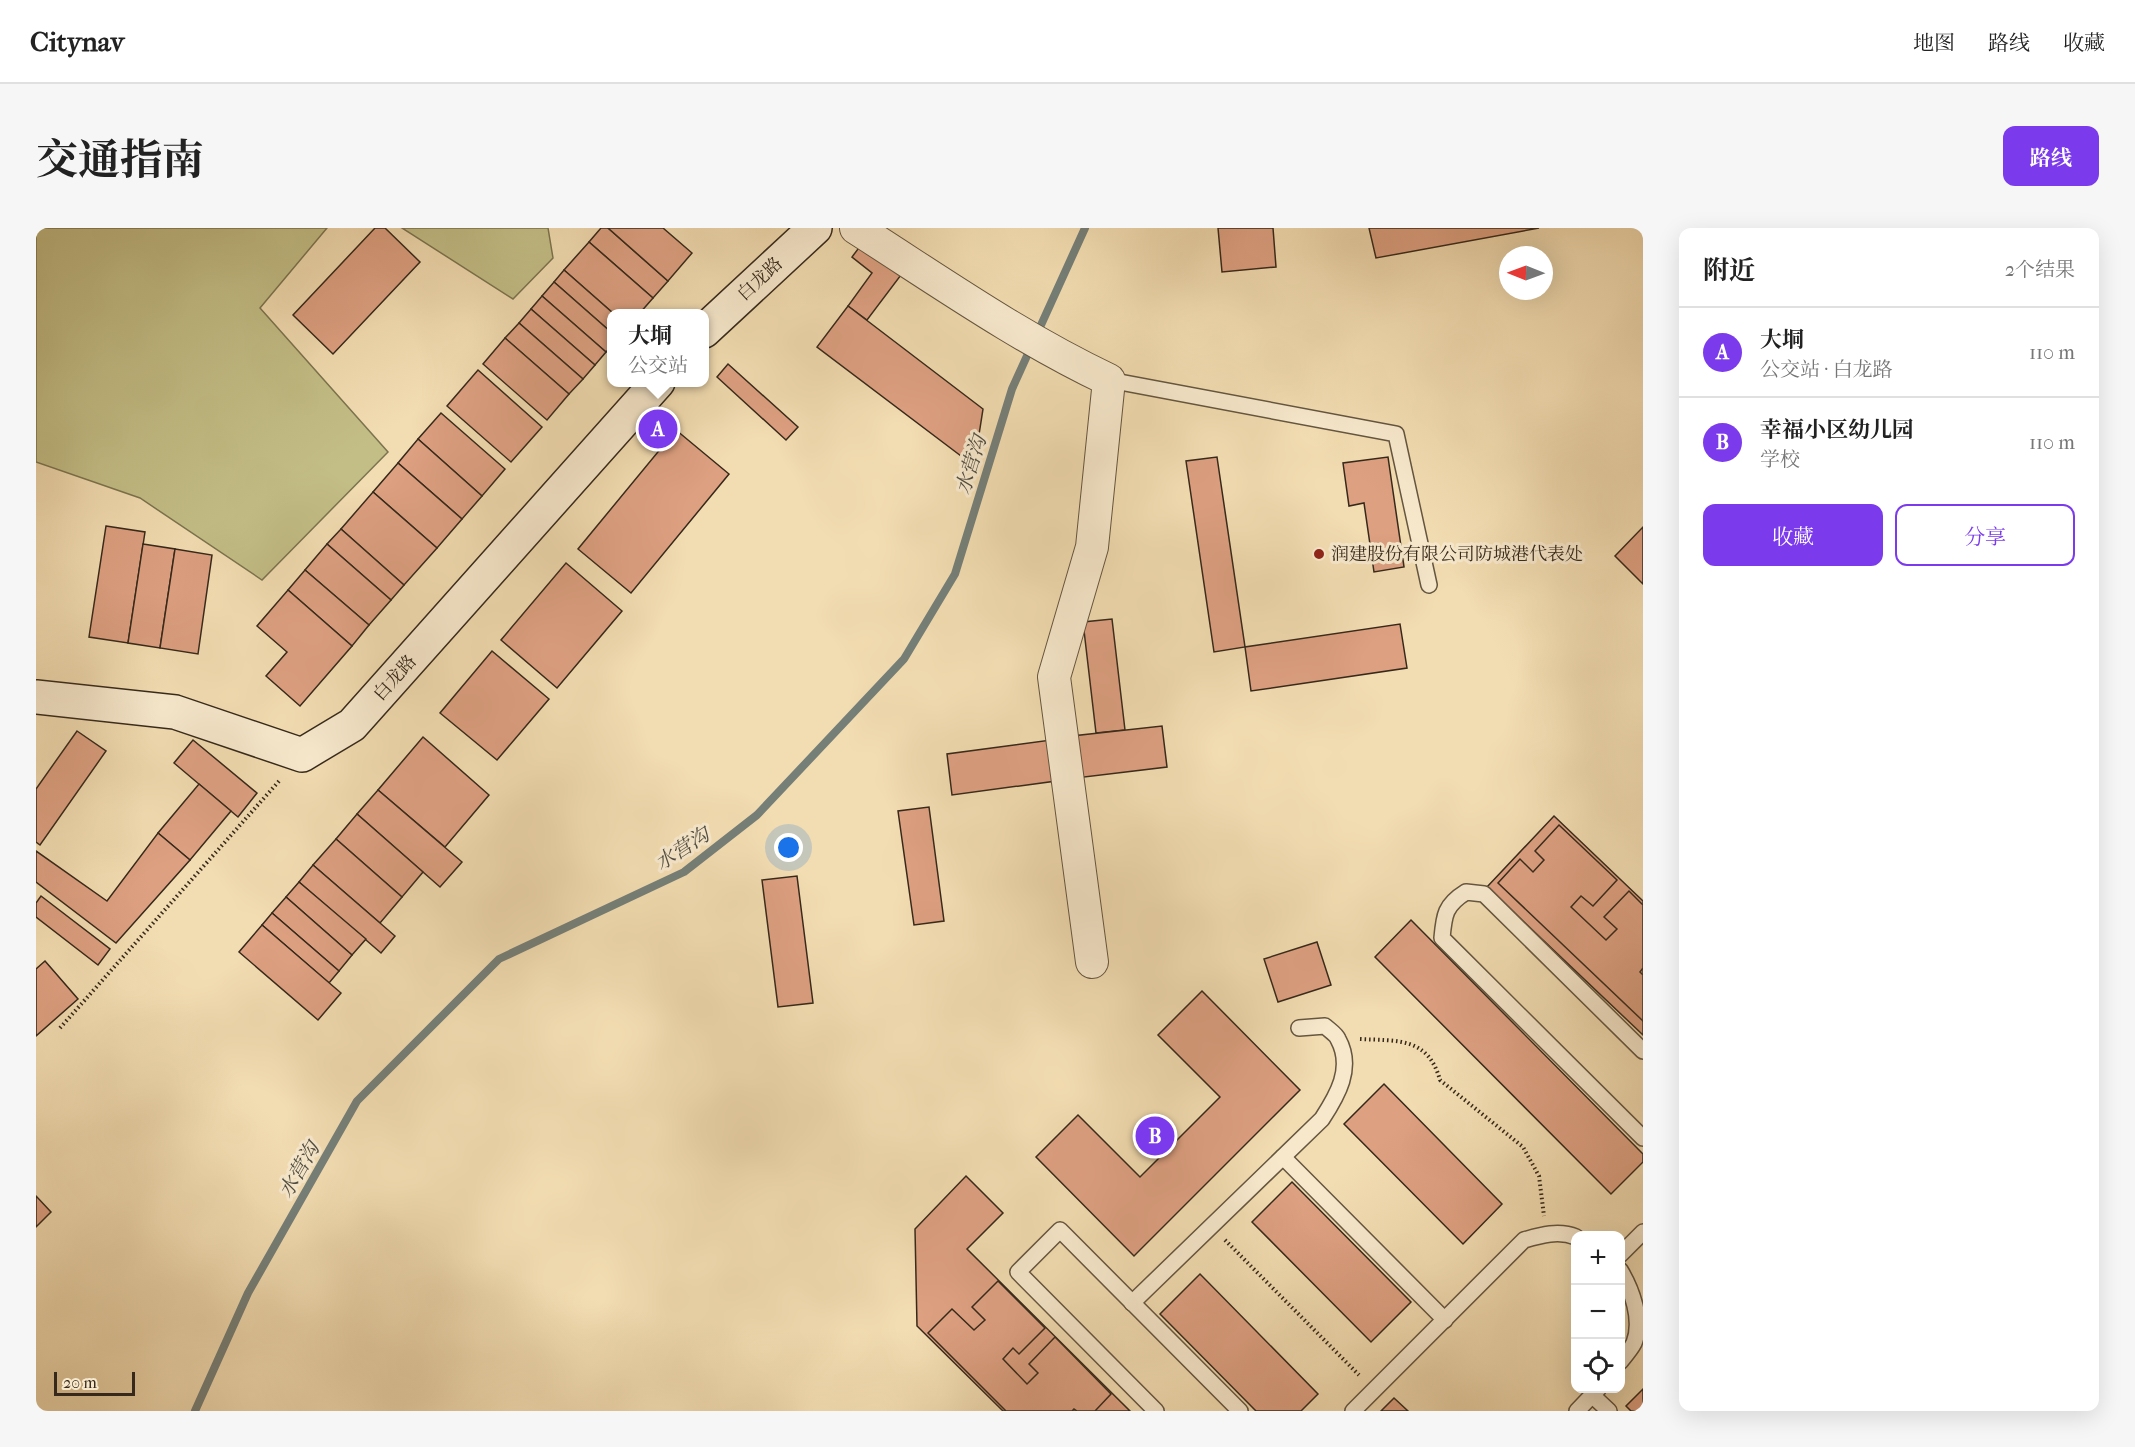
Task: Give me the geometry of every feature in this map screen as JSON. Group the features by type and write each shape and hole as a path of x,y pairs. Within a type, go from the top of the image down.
{"street":[{"name":"白龙路","path":"709,327 815,228"},
{"path":"856,228 995,317 1109,380 1092,547 1054,677 1092,962"},
{"name":"白龙路","path":"302,754 352,725 654,387"},
{"path":"36,697 175,712 302,754"}],"lane":[{"path":"1109,380 1396,434 1429,585"},
{"path":"1643,1051 1484,894 1466,891 1452,901 1443,920 1442,938 1643,1138"},
{"path":"1132,1303 1322,1119 1340,1092 1345,1062 1338,1038 1325,1026 1299,1028"},
{"path":"1283,1157 1445,1320"},
{"path":"1156,1411 1018,1272 1060,1230 1239,1411"},
{"path":"1625,1250 1643,1232"},
{"path":"1353,1411 1524,1240 1546,1233 1571,1235"},
{"path":"1625,1279 1637,1312 1634,1342 1625,1355"},
{"path":"1577,1411 1595,1393"},
{"path":"1597,1393 1609,1411"}],"path":[{"path":"60,1028 302,754"},
{"path":"1338,1038 1406,1041 1427,1053 1436,1064 1440,1080 1523,1147 1539,1176 1546,1233"},
{"path":"1211,1227 1374,1390"}],"shaded area":[{"path":"36,228 327,228 260,308 388,452 262,580 140,498 36,462"},
{"path":"402,228 548,228 553,258 513,299"}],"building":[{"path":"375,228 385,228 420,262 333,354 293,315"},
{"path":"601,228 608,228 668,281 653,298 589,242"},
{"path":"608,228 663,228 692,253 668,281"},
{"path":"1218,228 1273,228 1276,267 1222,272"},
{"path":"1369,228 1539,228 1376,258"},
{"path":"864,241 904,271 867,320 848,306 872,273 852,257"},
{"path":"589,242 653,298 643,309 608,309 564,270"},
{"path":"564,270 608,309 607,329 554,282"},
{"path":"554,282 607,329 607,351 606,352 542,296"},
{"path":"542,296 606,352 595,365 531,309"},
{"path":"848,306 983,409 978,441 965,459 817,347"},
{"path":"531,309 595,365 583,379 519,323"},
{"path":"519,323 583,379 569,394 505,338"},
{"path":"505,338 569,394 547,420 483,364"},
{"path":"728,364 798,427 786,440 717,377"},
{"path":"478,370 542,427 511,462 447,406"},
{"path":"441,413 505,469 482,496 418,439"},
{"path":"676,430 729,474 631,593 578,549"},
{"path":"418,439 482,496 462,519 398,463"},
{"path":"1217,457 1245,647 1214,652 1186,461"},
{"path":"1388,457 1404,567 1374,572 1364,503 1349,506 1343,463"},
{"path":"398,463 462,519 437,548 373,492"},
{"path":"373,492 437,548 404,585 341,529"},
{"path":"106,526 145,532 128,643 89,637"},
{"path":"1643,527 1643,584 1615,556"},
{"path":"341,529 404,585 391,600 327,544"},
{"path":"143,544 175,549 160,648 128,643"},
{"path":"327,544 391,600 369,625 305,570"},
{"path":"175,549 212,555 198,654 160,648"},
{"path":"566,563 622,611 557,688 501,640"},
{"path":"305,570 369,625 352,646 288,590"},
{"path":"288,590 352,646 300,706 266,676 287,652 257,626"},
{"path":"1112,619 1125,730 1096,733 1083,622"},
{"path":"1400,624 1407,668 1251,691 1245,647"},
{"path":"492,651 549,699 497,760 440,713"},
{"path":"1162,726 1167,767 1076,778 1072,736"},
{"path":"77,731 106,751 40,845 36,842 36,789"},
{"path":"423,737 489,795 445,847 378,790"},
{"path":"193,740 257,793 238,817 174,763"},
{"path":"1051,740 1056,781 952,795 947,754"},
{"path":"199,784 231,811 190,860 158,833"},
{"path":"378,790 462,862 440,887 357,814"},
{"path":"929,807 944,921 914,925 898,811"},
{"path":"357,814 423,872 402,897 336,839"},
{"path":"1554,816 1643,901 1643,1035 1487,887"},
{"path":"1559,825 1617,880 1593,906 1581,896 1571,907 1606,940 1617,929 1604,917 1629,891 1643,905 1643,968 1640,972 1643,975 1643,1021 1498,883 1520,859 1533,872 1544,860 1535,851"},
{"path":"158,833 190,860 116,943 36,882 36,851 107,901"},
{"path":"336,839 402,897 380,923 313,865"},
{"path":"313,865 395,936 381,953 299,882"},
{"path":"797,876 813,1003 778,1007 762,880"},
{"path":"299,882 366,939 352,955 286,897"},
{"path":"41,896 110,949 98,965 36,917 36,903"},
{"path":"286,897 352,955 339,971 272,913"},
{"path":"272,913 339,971 329,983 262,925"},
{"path":"1411,920 1643,1154 1643,1162 1611,1194 1375,957"},
{"path":"262,925 341,993 318,1020 239,952"},
{"path":"1317,942 1331,985 1278,1002 1264,959"},
{"path":"45,961 78,999 36,1036 36,969"},
{"path":"1202,991 1300,1090 1134,1256 1036,1157 1078,1115 1140,1177 1220,1097 1158,1035"},
{"path":"1384,1084 1502,1204 1463,1244 1344,1124"},
{"path":"966,1176 1003,1213 967,1249 1130,1411 1003,1411 917,1326 915,1229"},
{"path":"1292,1182 1411,1302 1371,1342 1252,1222"},
{"path":"36,1196 51,1212 36,1227"},
{"path":"1200,1274 1318,1394 1301,1411 1256,1411 1160,1314"},
{"path":"998,1281 1045,1328 1019,1354 1013,1348 1003,1359 1027,1384 1038,1373 1029,1364 1055,1337 1111,1394 1095,1411 1074,1409 1072,1411 1006,1411 928,1333 952,1309 974,1330 985,1320 972,1307"},
{"path":"1643,1389 1643,1411 1631,1411 1626,1406"},
{"path":"1394,1398 1408,1411 1381,1411"}],"waterway":[{"name":"水营沟","path":"195,1411 248,1293 357,1101 499,959 684,872 757,815 904,659 955,574 1012,389 1085,228"}],"place":[{"name":"大垌","path":"658,429"},
{"name":"润建股份有限公司防城港代表处","path":"1319,554"},
{"name":"幸福小区幼儿园","path":"1155,1136"}]}
